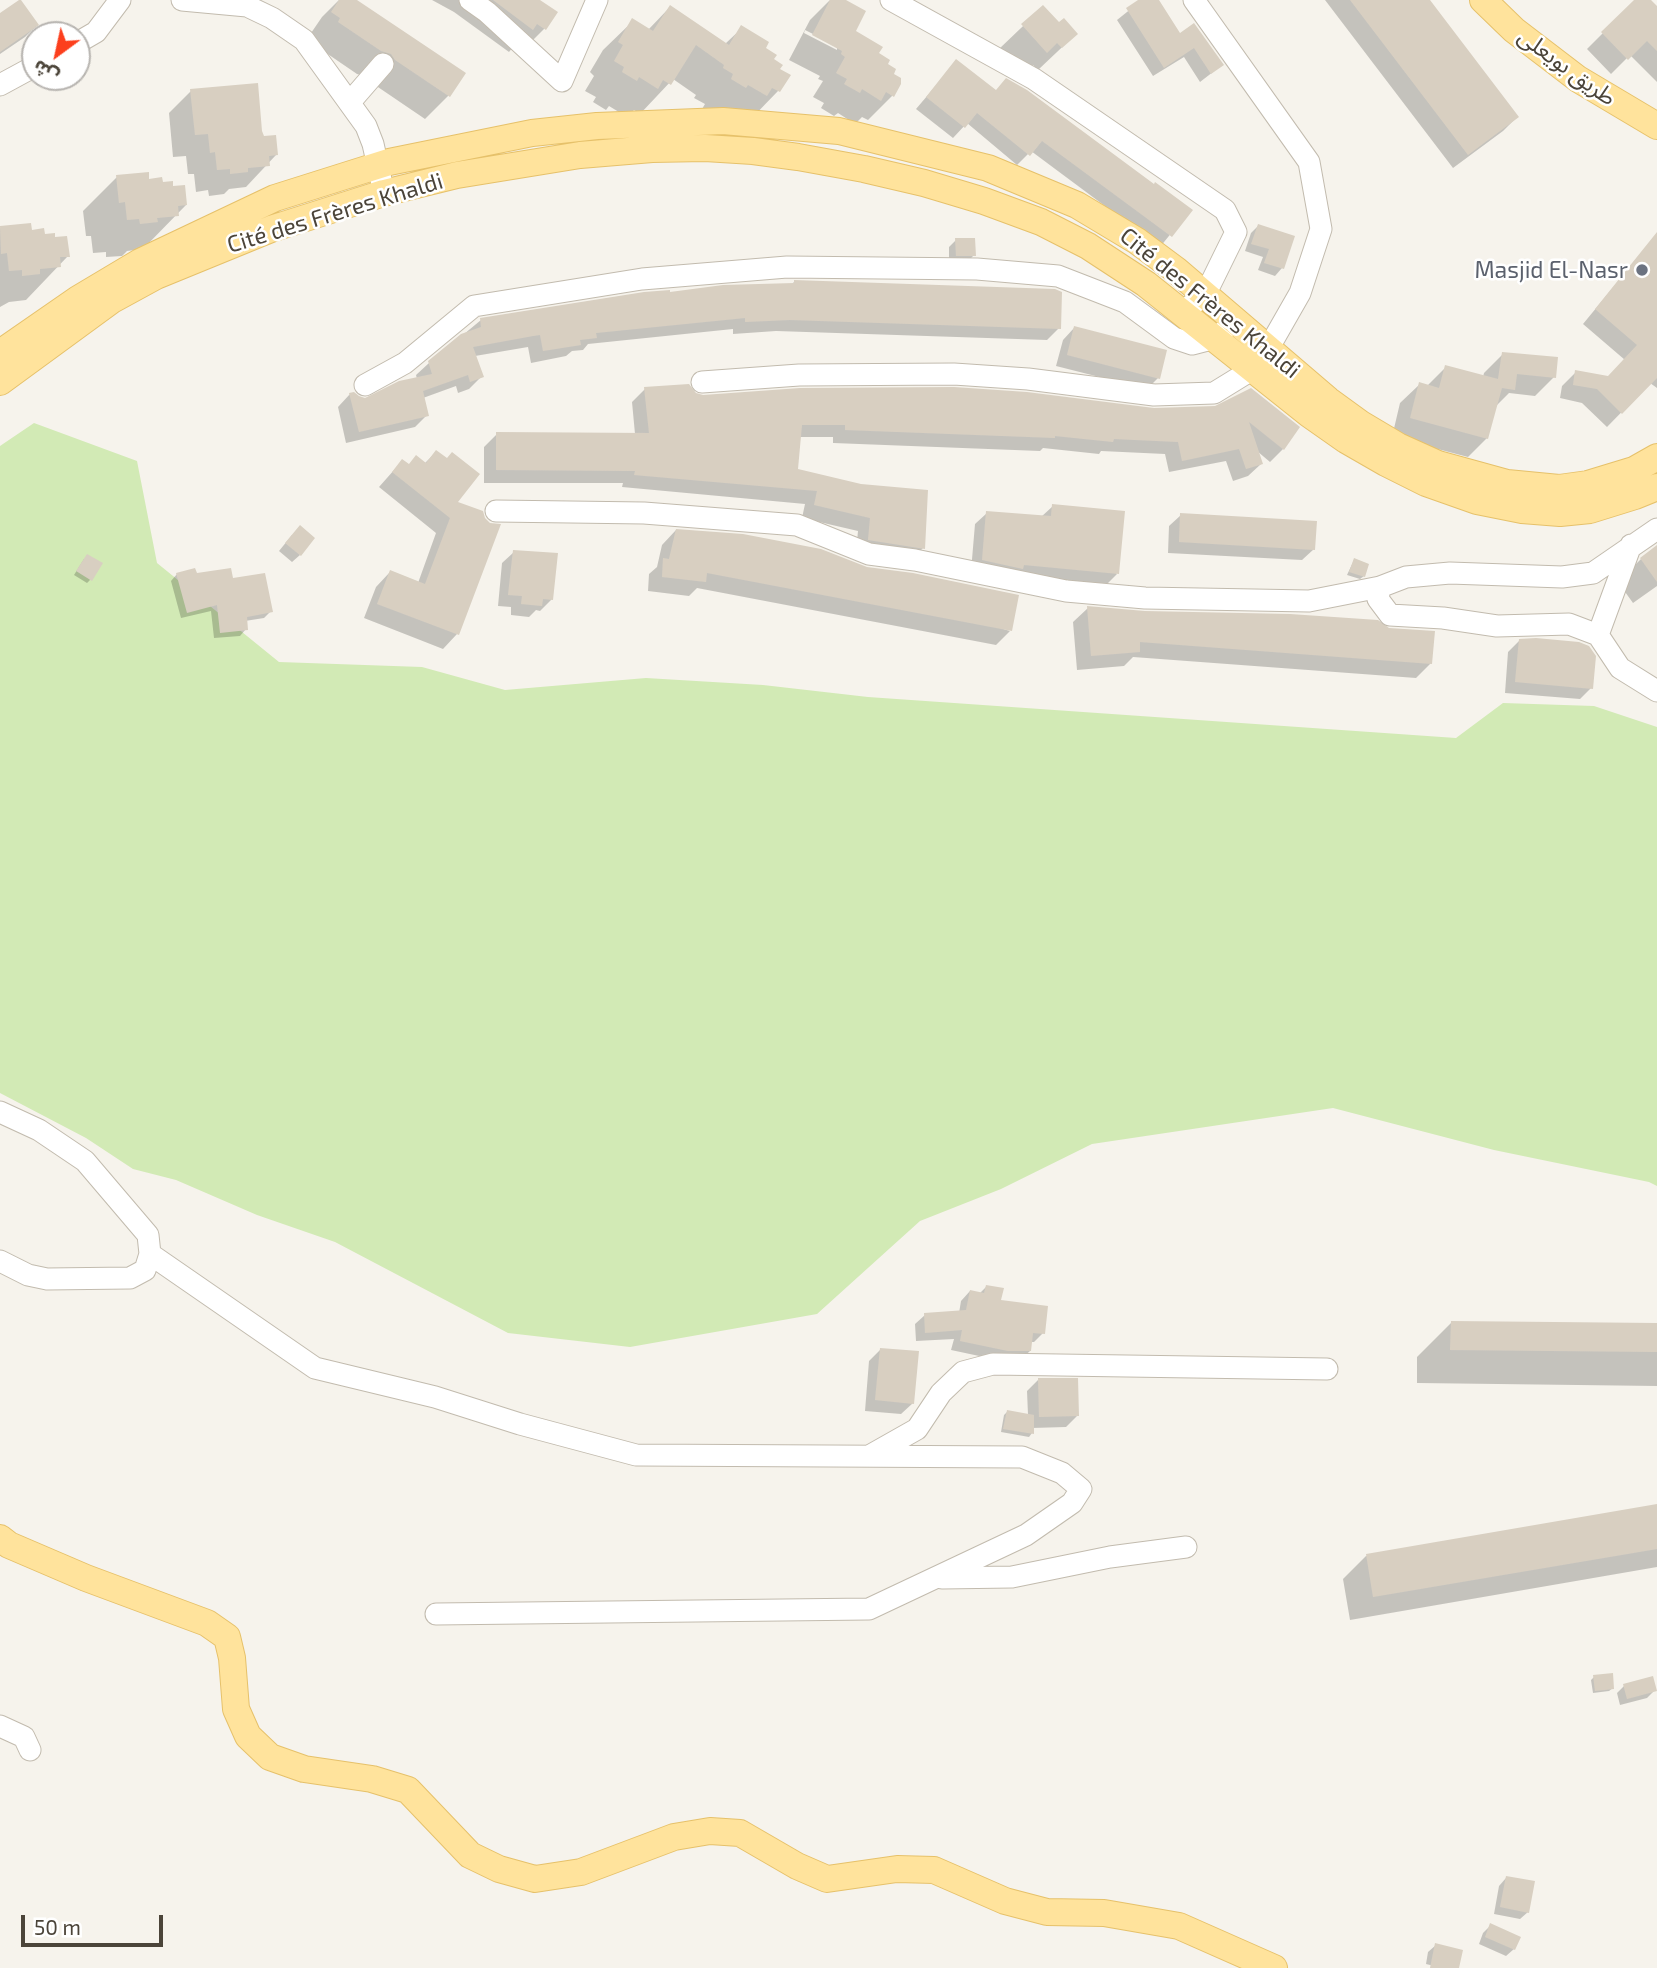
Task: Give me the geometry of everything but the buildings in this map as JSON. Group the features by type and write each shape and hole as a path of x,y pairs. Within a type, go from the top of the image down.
{"main road":[{"name":"طريق بويعلى","path":"1483,0 1514,30 1578,79 1657,126"},
{"name":"Cité des Frères Khaldi","path":"0,353 88,293 140,262 275,198 378,166 519,136 597,126 723,121 839,131 988,168 1077,205 1137,241 1236,321 1260,359 1308,414 1386,463 1426,483 1477,501 1522,510 1560,513 1590,510 1657,487"},
{"name":"Cité des Frères Khaldi","path":"0,382 112,300 156,276 271,229 384,193 457,175 580,155 705,148 798,157 864,169 924,183 1041,222 1088,246 1146,284 1215,338 1260,359 1328,400 1361,424 1418,455 1475,475 1533,487 1559,488 1588,484 1634,470 1657,457"},
{"path":"0,1538 9,1545 86,1578 207,1623 227,1637 232,1658 236,1709 248,1736 270,1757 304,1769 372,1779 408,1790 470,1854 499,1869 535,1879 570,1874 674,1837 710,1831 740,1833 797,1866 827,1879 897,1869 934,1870 1005,1901 1047,1912 1104,1913 1179,1926 1274,1968"}],"street":[{"path":"91,35 120,0"},
{"path":"182,0 247,6 272,18 304,40 366,126 384,193"},
{"path":"470,0 487,12 562,81 597,0"},
{"path":"891,0 1034,79 1225,210 1236,232 1205,295 1182,312"},
{"path":"702,382 799,375 954,374 1028,379 1154,395 1214,393 1260,359 1300,293 1321,229 1309,162 1194,0"},
{"path":"350,102 383,64"},
{"path":"0,85 21,74"},
{"path":"365,385 405,363 474,306 642,279 787,267 977,269 1058,276 1125,302 1174,338 1192,344 1215,338 1236,321"},
{"path":"496,511 644,513 797,525 869,554 915,560 1066,591 1145,598 1309,601 1380,587 1406,577 1450,573 1562,577 1593,573 1657,529"},
{"path":"1598,635 1631,545"},
{"path":"1380,587 1378,599 1391,615 1443,618 1497,626 1569,624 1598,635 1620,668 1657,691"},
{"path":"0,1112 39,1130 85,1161 148,1235 150,1254 145,1270 130,1278 47,1279 28,1275 0,1261"},
{"path":"150,1254 315,1368 435,1397 520,1424 636,1455 1022,1457 1062,1473 1081,1489 1072,1503 1026,1535 869,1609 436,1614"},
{"path":"869,1456 917,1429 941,1393 962,1372 993,1364 1327,1369"},
{"path":"933,1578 1012,1577 1110,1557 1186,1547"},
{"path":"0,1726 24,1737 30,1750"}],"green space":[{"path":"34,423 137,461 157,563 279,662 422,667 505,690 646,678 763,685 868,697 1456,738 1503,703 1594,706 1657,727 1657,1186 1649,1182 1494,1150 1333,1108 1092,1144 1001,1189 920,1221 817,1314 630,1347 508,1333 335,1242 257,1215 176,1180 133,1169 86,1138 0,1093 0,446"}],"place":[{"name":"Masjid El-Nasr","path":"1642,270"}]}
